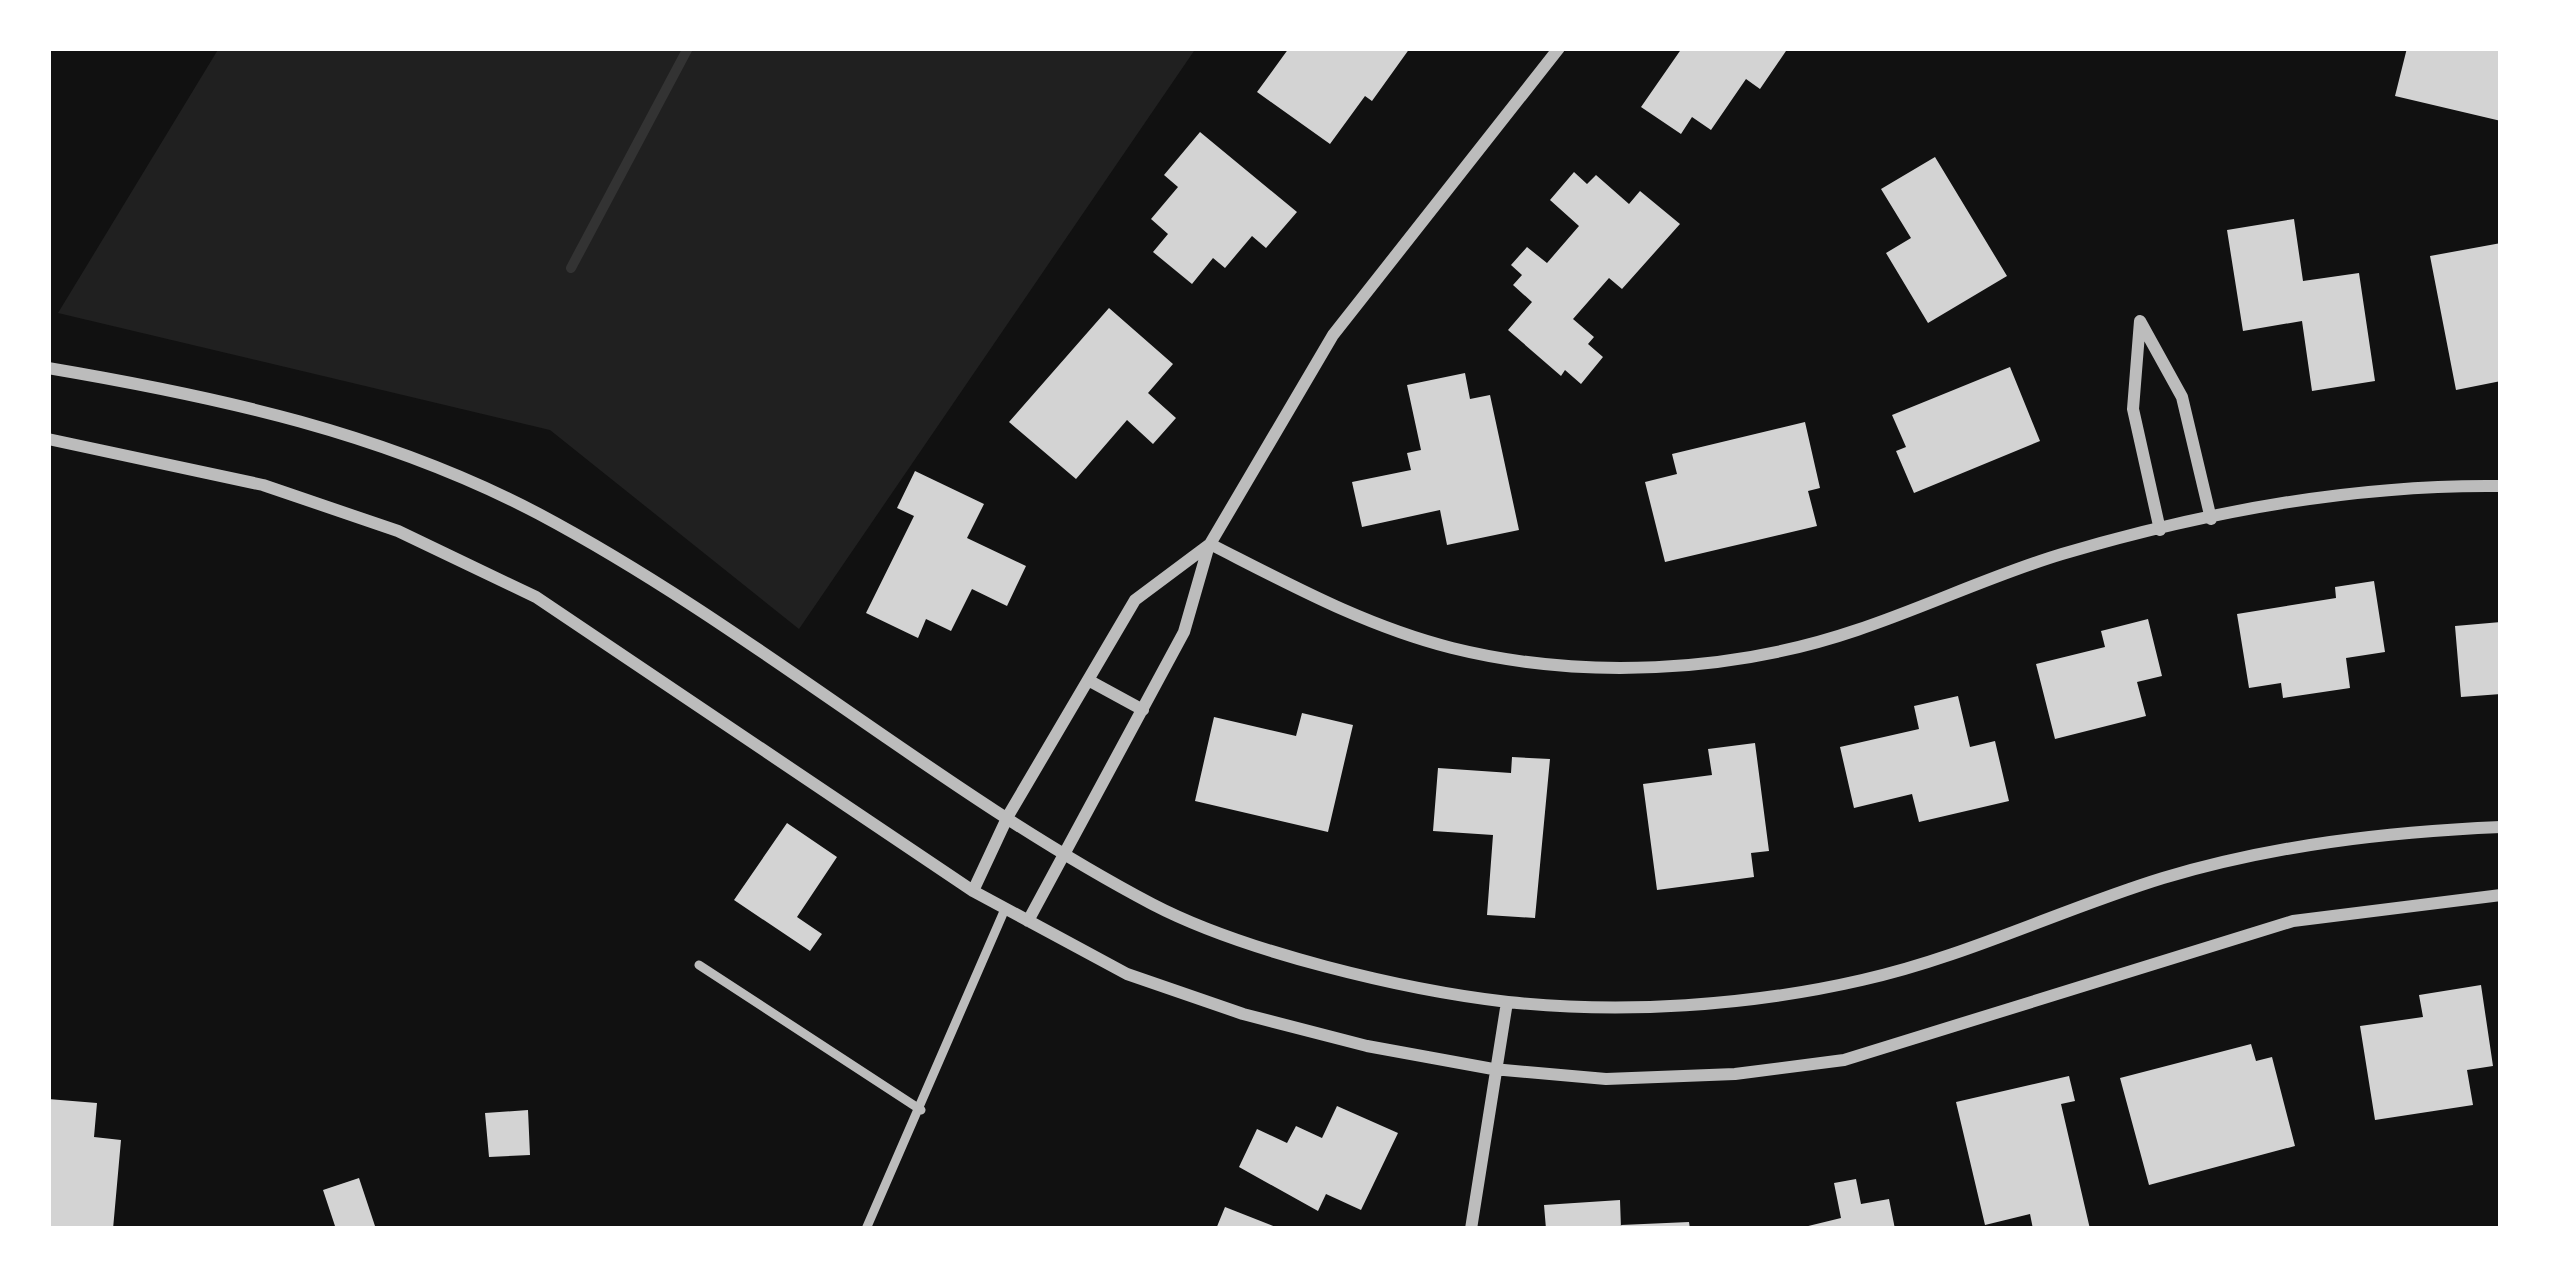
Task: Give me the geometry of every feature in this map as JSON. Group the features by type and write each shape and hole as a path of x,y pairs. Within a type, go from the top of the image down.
{"street":[{"path":"1028,921 1184,632 1210,544 1333,335 1559,48"},
{"path":"2160,530 2133,409 2140,321 2182,397 2211,519"},
{"path":"48,368 260,407 379,444 533,511 616,557 1067,855 1159,908 1294,956 1403,985 1508,1002 1620,1008 1862,980 2163,878 2308,842 2501,827"},
{"path":"48,439 263,485 398,531 536,597 973,891 1127,974 1243,1014 1492,1069 1606,1078 1735,1073 1844,1060 2293,921 2398,904 2501,895"},
{"path":"1210,544 1352,616 1452,648 1534,662 1613,667 1772,653 1854,631 2062,554 2284,500 2434,485 2501,486"},
{"path":"973,891 1008,816 1135,600 1210,544"},
{"path":"1088,680 1143,710"},
{"path":"1471,1229 1492,1069 1508,1002"}],"lane":[{"path":"866,1229 1005,909"},
{"path":"699,965 921,1110"}],"shaded area":[{"path":"219,48 1196,48 799,629 550,430 58,313"}],"building":[{"path":"1289,48 1410,48 1372,101 1365,96 1330,144 1257,92"},
{"path":"1682,48 1788,48 1760,89 1746,79 1711,130 1692,117 1681,134 1641,107"},
{"path":"2407,48 2501,48 2501,121 2395,96"},
{"path":"1200,132 1297,212 1266,248 1252,236 1225,268 1213,258 1192,284 1153,252 1168,234 1151,219 1178,187 1164,175"},
{"path":"1935,157 2007,276 1928,323 1886,253 1911,238 1881,189"},
{"path":"1574,172 1587,184 1596,175 1629,204 1640,191 1680,224 1622,289 1609,278 1573,319 1594,337 1588,344 1603,357 1581,384 1565,370 1561,376 1508,330 1532,302 1513,285 1522,275 1511,265 1527,247 1547,263 1579,226 1550,200"},
{"path":"2294,219 2303,281 2359,273 2375,381 2312,391 2302,321 2243,331 2227,230"},
{"path":"2501,243 2501,381 2456,390 2430,256"},
{"path":"1109,308 1173,364 1148,393 1176,418 1153,444 1127,420 1076,479 1009,422"},
{"path":"2010,367 2040,441 1914,493 1896,451 1906,447 1892,415"},
{"path":"1465,373 1470,399 1490,395 1519,530 1447,545 1440,510 1362,527 1352,482 1411,470 1407,453 1421,450 1407,385"},
{"path":"1805,422 1820,488 1808,491 1817,526 1665,562 1645,482 1677,474 1672,454"},
{"path":"915,471 984,504 967,538 1026,566 1007,606 972,589 951,631 926,619 918,638 866,613 914,516 897,508"},
{"path":"2374,581 2385,652 2346,658 2350,688 2283,698 2281,683 2249,688 2237,614 2336,598 2335,587"},
{"path":"2148,619 2162,676 2137,682 2146,716 2055,739 2036,664 2105,647 2101,631"},
{"path":"2501,622 2501,694 2461,697 2455,626"},
{"path":"1958,696 1970,747 1995,741 2009,801 1919,822 1912,794 1854,808 1840,747 1919,729 1914,706"},
{"path":"1302,713 1353,725 1328,832 1195,801 1214,717 1296,736"},
{"path":"1755,743 1769,851 1751,853 1754,877 1657,890 1643,784 1712,775 1708,749"},
{"path":"1512,757 1550,759 1535,918 1487,915 1493,835 1433,831 1438,768 1511,773"},
{"path":"787,823 837,857 797,917 822,934 810,951 734,900"},
{"path":"2481,985 2493,1066 2467,1070 2473,1105 2375,1120 2360,1026 2423,1017 2419,995"},
{"path":"2251,1044 2256,1061 2272,1057 2295,1146 2149,1185 2120,1078"},
{"path":"2069,1076 2075,1101 2061,1104 2090,1229 2033,1229 2030,1214 1985,1225 1956,1102"},
{"path":"48,1099 97,1103 94,1137 121,1140 113,1229 48,1229"},
{"path":"1337,1106 1398,1133 1361,1210 1326,1194 1318,1211 1239,1167 1257,1129 1287,1143 1296,1126 1322,1138"},
{"path":"528,1110 530,1155 489,1157 485,1113"},
{"path":"359,1178 376,1229 336,1229 323,1190"},
{"path":"1856,1179 1861,1204 1889,1199 1895,1229 1796,1229 1841,1218 1834,1183"},
{"path":"1620,1200 1621,1229 1546,1229 1544,1205"},
{"path":"1225,1207 1281,1229 1216,1229"},
{"path":"1689,1222 1690,1229 1622,1229 1621,1225"}],"waterway":[{"path":"571,268 688,48"}]}
